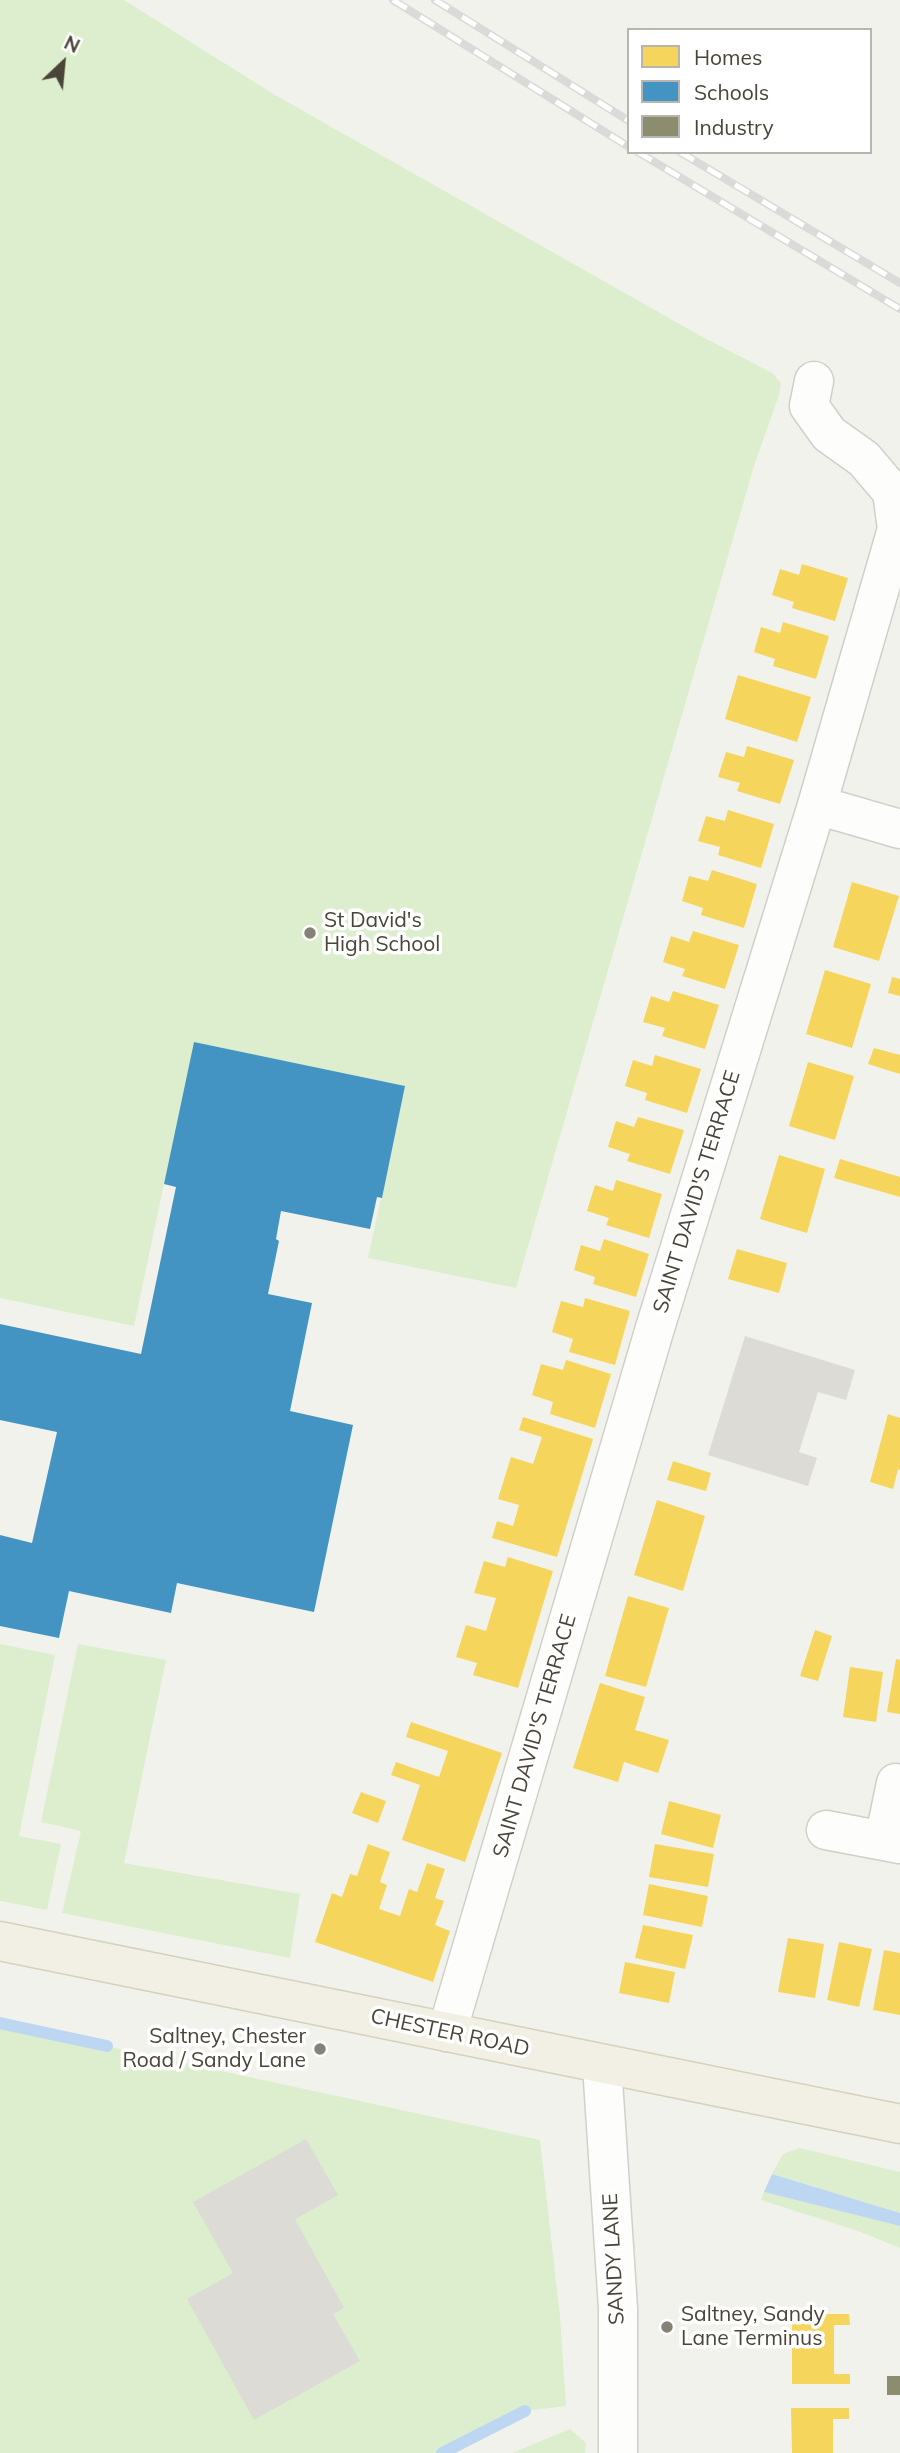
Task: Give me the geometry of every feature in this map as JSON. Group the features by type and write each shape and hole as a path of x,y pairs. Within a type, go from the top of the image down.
{"main road":[{"name":"CHESTER ROAD","path":"0,1941 900,2124"}],"street":[{"name":"SAINT DAVID'S TERRACE","path":"447,2032 655,1328 817,805 897,528 892,492 864,459 829,434 809,406 814,381"},
{"path":"817,805 900,829"},
{"path":"826,1830 892,1843 896,1783"},
{"name":"SANDY LANE","path":"602,2065 618,2308 618,2453"}],"green space":[{"name":"St David's High School","path":"0,0 124,0 275,95 699,335 772,373 781,383 754,466 516,1288 368,1258 405,1086 194,1042 134,1326 0,1298"},
{"path":"0,1644 55,1655 19,1836 61,1844 47,1910 0,1901"},
{"path":"78,1644 166,1660 124,1863 300,1894 290,1958 62,1913 81,1831 41,1822"},
{"path":"0,2023 540,2140 560,2316 566,2406 525,2411 442,2453 0,2453"},
{"path":"800,2148 900,2172 900,2213 772,2174 783,2154"},
{"path":"764,2192 900,2226 900,2248 858,2231 761,2200"},
{"path":"570,2429 586,2443 585,2453 512,2453"}],"water":[{"path":"772,2174 900,2213 900,2226 764,2192"}],"building: Homes":[{"path":"802,564 848,578 835,621 792,608 794,602 772,595 780,569 799,575"},
{"path":"783,622 829,636 816,679 773,666 775,659 754,652 761,627 780,633"},
{"path":"738,675 811,697 797,742 725,719"},
{"path":"747,746 794,760 780,804 737,791 740,783 718,777 726,752 744,757"},
{"path":"728,810 774,824 761,868 718,855 720,847 698,841 706,816 725,821"},
{"path":"712,870 757,884 744,928 701,915 703,908 682,901 689,876 708,881"},
{"path":"852,882 899,896 879,961 833,947"},
{"path":"693,931 739,945 725,989 682,976 685,969 663,962 671,936 689,942"},
{"path":"825,970 871,984 852,1048 806,1034"},
{"path":"892,977 900,979 900,996 888,993"},
{"path":"673,991 719,1005 705,1049 662,1036 665,1028 643,1022 651,996 669,1002"},
{"path":"874,1048 900,1055 900,1074 868,1064"},
{"path":"655,1055 701,1069 687,1113 645,1100 647,1093 625,1086 633,1060 652,1066"},
{"path":"808,1062 854,1076 835,1140 789,1126"},
{"path":"638,1117 684,1130 670,1174 627,1161 630,1154 608,1147 616,1121 634,1127"},
{"path":"779,1155 825,1169 807,1233 760,1219"},
{"path":"840,1159 900,1177 900,1197 834,1178"},
{"path":"616,1180 662,1194 649,1238 606,1225 609,1218 587,1211 595,1185 613,1191"},
{"path":"604,1239 649,1254 636,1297 593,1284 595,1277 574,1270 581,1245 600,1251"},
{"path":"737,1249 787,1263 779,1293 728,1279"},
{"path":"585,1298 630,1311 615,1365 569,1352 573,1339 552,1332 561,1301 583,1307"},
{"path":"566,1360 611,1374 595,1428 550,1414 553,1402 532,1395 541,1364 563,1370"},
{"path":"888,1414 900,1418 900,1470 898,1469 893,1489 870,1482"},
{"path":"523,1417 593,1439 557,1557 492,1538 497,1521 513,1526 519,1505 498,1499 511,1457 533,1464 542,1437 519,1430"},
{"path":"673,1461 711,1473 706,1491 667,1480"},
{"path":"657,1500 705,1516 683,1591 634,1575"},
{"path":"508,1557 553,1571 518,1688 473,1675 477,1663 456,1657 466,1625 486,1631 496,1598 474,1593 484,1561 505,1567"},
{"path":"628,1596 669,1608 646,1687 605,1676"},
{"path":"815,1630 832,1636 818,1681 800,1676"},
{"path":"896,1659 900,1660 900,1714 887,1712"},
{"path":"850,1667 883,1672 876,1722 843,1717"},
{"path":"600,1683 645,1697 635,1730 669,1740 658,1773 624,1762 618,1782 573,1768"},
{"path":"411,1722 502,1753 465,1862 402,1840 420,1785 391,1775 396,1762 439,1777 448,1751 406,1737"},
{"path":"361,1792 386,1801 378,1823 352,1813"},
{"path":"669,1801 721,1815 713,1848 661,1834"},
{"path":"368,1844 390,1852 380,1882 387,1885 379,1909 400,1916 409,1889 417,1892 427,1863 445,1869 435,1898 444,1901 435,1925 450,1931 433,1982 315,1942 332,1893 342,1897 350,1874 357,1876"},
{"path":"655,1844 714,1854 708,1887 649,1877"},
{"path":"649,1884 708,1896 702,1927 643,1915"},
{"path":"643,1925 693,1935 685,1969 635,1958"},
{"path":"788,1938 824,1944 815,1998 778,1992"},
{"path":"839,1942 872,1949 859,2007 827,2000"},
{"path":"884,1950 900,1953 900,2015 873,2010"},
{"path":"625,1962 675,1972 669,2003 619,1993"},
{"path":"792,2314 849,2314 850,2325 834,2325 834,2374 850,2374 850,2384 792,2384"},
{"path":"791,2408 849,2408 849,2419 833,2419 833,2453 792,2453"}],"building: Schools":[{"path":"194,1042 405,1086 382,1198 377,1197 370,1229 281,1211 276,1239 279,1241 268,1294 312,1303 290,1411 353,1425 314,1612 177,1583 171,1613 69,1591 59,1638 0,1626 0,1535 32,1543 57,1432 0,1420 0,1324 141,1354 176,1187 164,1184"}],"building: Industry":[{"path":"887,2376 900,2376 900,2395 887,2395"}],"building: Other":[{"path":"745,1336 855,1370 846,1400 818,1392 799,1452 817,1458 808,1486 708,1455"},
{"path":"306,2139 338,2195 295,2219 344,2308 333,2314 360,2361 254,2420 187,2299 233,2273 193,2202"}],"waterway":[{"path":"0,2023 107,2046"},
{"path":"442,2453 525,2411"}],"railway":[{"path":"393,0 627,146"},
{"path":"435,0 627,120"},
{"path":"641,154 900,309"},
{"path":"683,154 900,283"}],"place":[{"name":"St David's High School","path":"310,933"},
{"name":"Saltney, Chester Road / Sandy Lane","path":"320,2049"},
{"name":"Saltney, Sandy Lane Terminus","path":"667,2327"}]}
